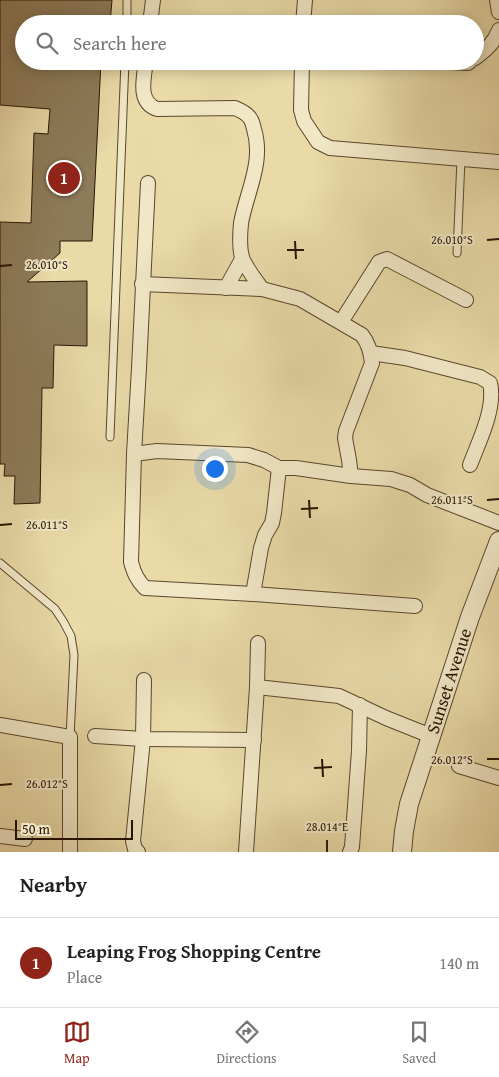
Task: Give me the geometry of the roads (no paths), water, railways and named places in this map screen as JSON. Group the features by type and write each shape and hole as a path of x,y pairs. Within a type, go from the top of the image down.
{"street":[{"path":"151,15 153,0"},
{"path":"304,15 305,0"},
{"path":"497,0 499,12"},
{"path":"484,52 494,40 499,30"},
{"path":"145,70 143,93 147,104 152,107 157,109 235,108 249,116 252,121 256,136 256,171 241,224 240,240 242,259 262,289"},
{"path":"302,70 301,110 304,121 318,142 330,148 499,162"},
{"path":"148,183 134,454 131,562 138,581 145,588 415,606"},
{"path":"226,288 242,259"},
{"path":"341,322 379,262 387,259 466,300"},
{"path":"142,284 262,289 300,299 362,335 367,341 372,363 346,431 345,438 351,476"},
{"path":"371,353 405,358 480,378 490,383 492,392 490,409 470,465"},
{"path":"134,454 157,451 248,455 264,460 279,468 296,468 351,476 391,479 410,486 427,496 499,523"},
{"path":"254,594 261,548 265,535 272,523 274,513 279,468"},
{"name":"Sunset Avenue","path":"402,852 409,804 430,736 470,616 499,541"},
{"path":"246,852 254,740 258,643"},
{"path":"138,852 133,841 143,739 144,680"},
{"path":"257,687 339,696 430,736"},
{"path":"350,852 352,847 358,769 360,705"},
{"path":"0,725 70,737 70,852"},
{"path":"95,736 143,739 254,740"},
{"path":"459,766 499,778"},
{"path":"0,836 25,839"}],"lane":[{"path":"127,15 128,0"},
{"path":"110,437 125,70"},
{"path":"457,253 462,159"},
{"path":"0,563 55,609 64,621 71,636 74,655 70,737"}],"place":[{"name":"Leaping Frog Shopping Centre","path":"64,178"}]}
